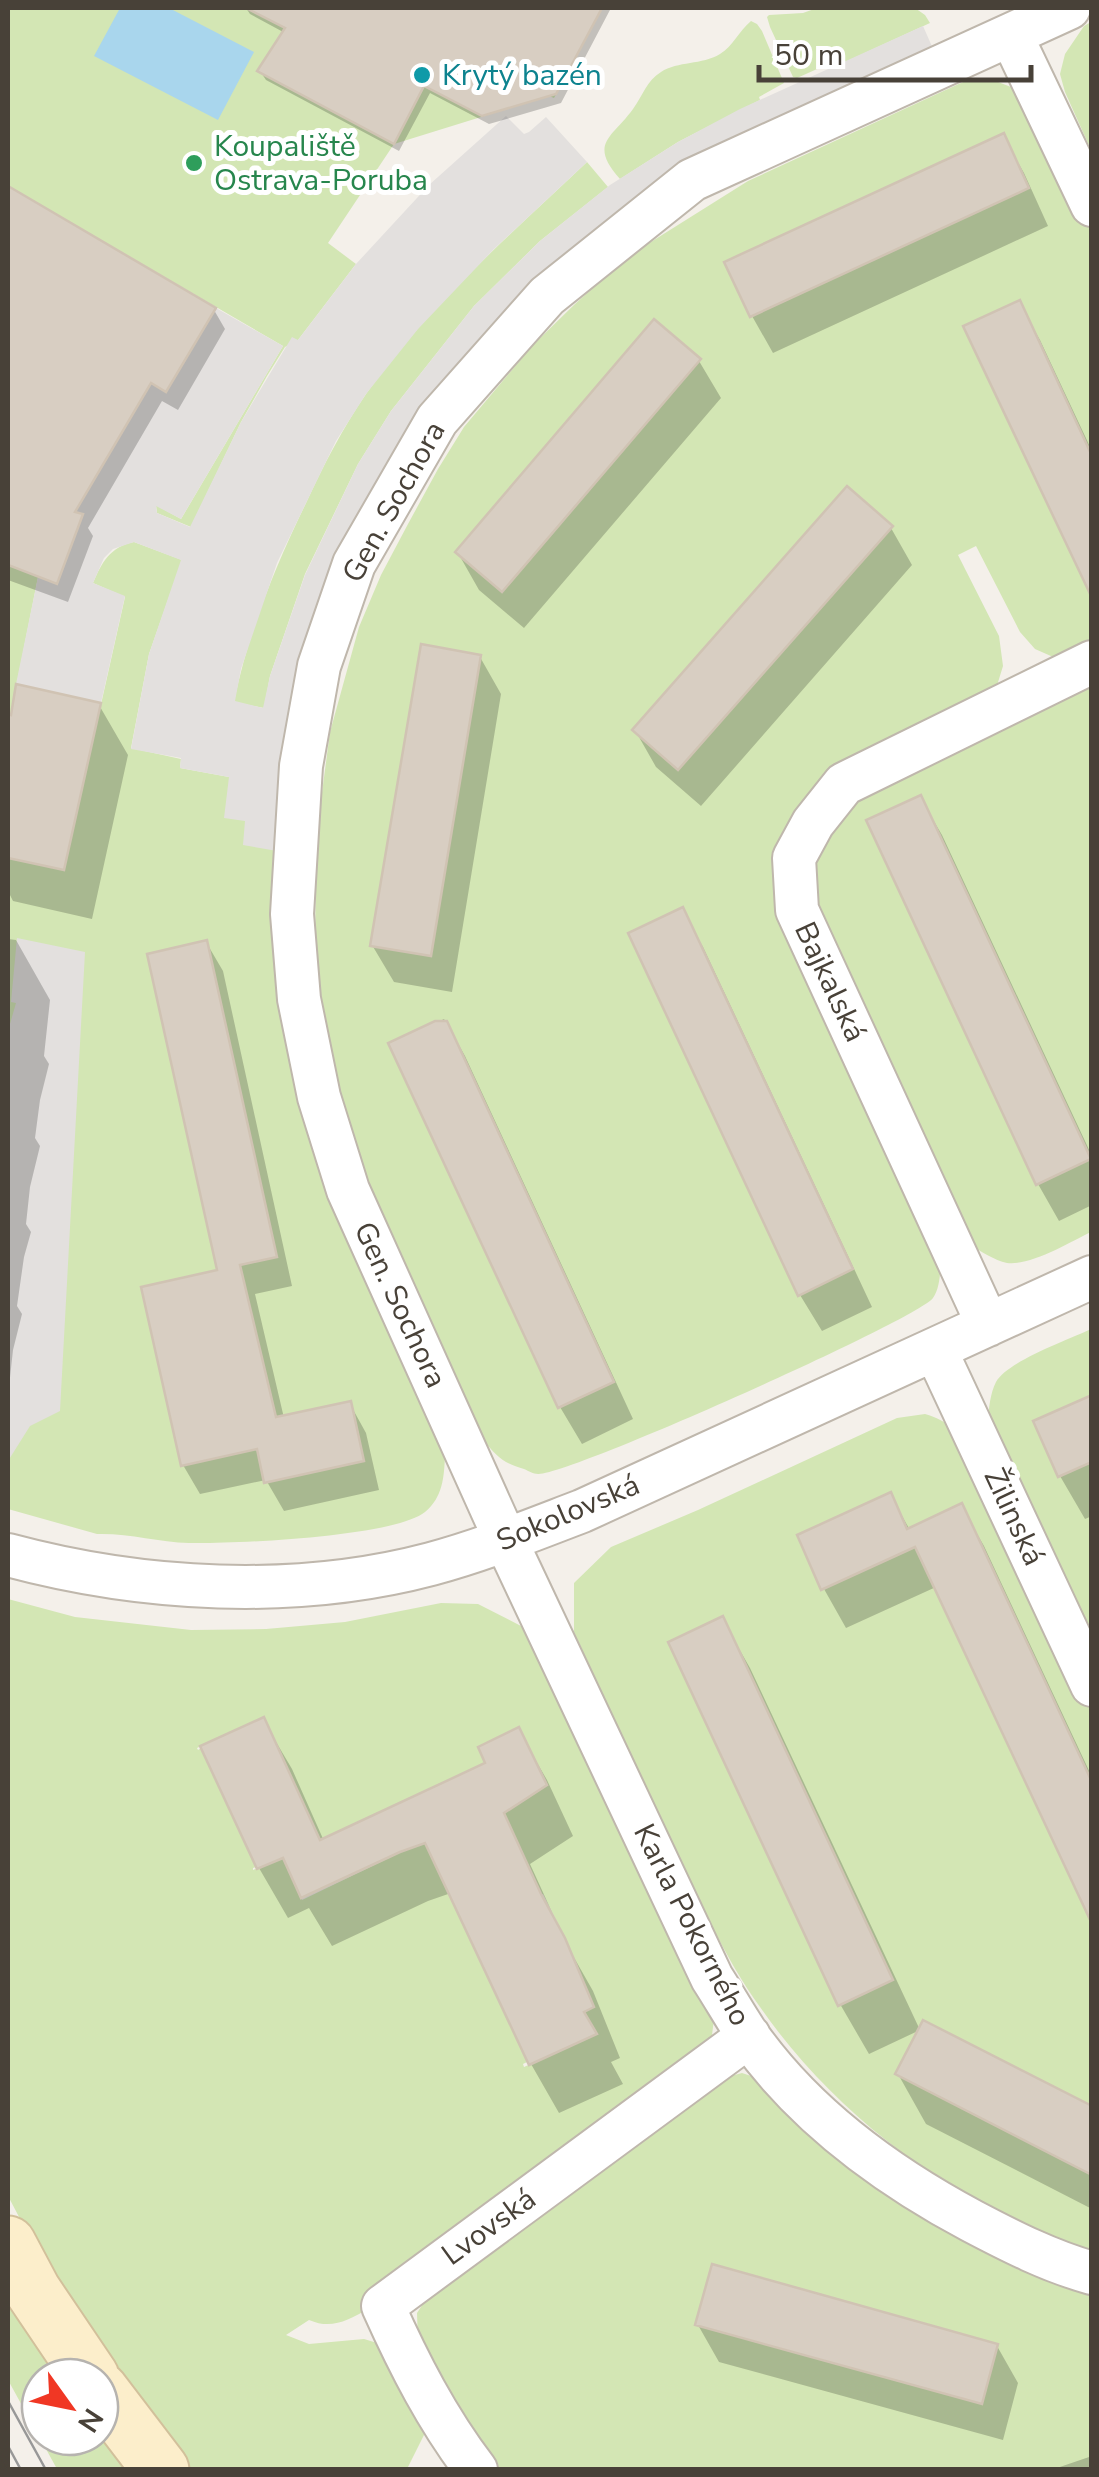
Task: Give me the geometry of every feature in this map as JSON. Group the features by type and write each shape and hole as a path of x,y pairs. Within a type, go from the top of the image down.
{"street":[{"name":"Gen. Sochora","path":"506,1541 348,1190 320,1097 299,999 292,914 301,766 319,666 354,564 437,420 547,296 692,180 1069,8"},
{"path":"1011,35 1092,205"},
{"name":"Bajkalská","path":"988,1325 797,910 794,858 813,824 844,784 1092,662"},
{"name":"Sokolovská","path":"8,1556 63,1569 173,1584 270,1586 338,1582 427,1565 506,1541 582,1511 1092,1277"},
{"name":"Žilinská","path":"935,1350 1092,1685"},
{"name":"Karla Pokorného","path":"506,1541 699,1952 748,2036 831,2128 882,2167 1011,2241 1070,2267 1092,2272"},
{"name":"Lvovská","path":"476,2470 431,2403 382,2306 748,2036"},
{"path":"8,2244 33,2291 78,2357"},
{"path":"120,2416 161,2470"}],"green space":[{"name":"Koupaliště Ostrava-Poruba","path":"8,8 602,8 554,98 549,96 394,144 328,243 356,264 298,340 285,347 241,422 191,527 157,513 156,505 181,519 283,346 8,186"},
{"path":"817,8 915,8 930,23 830,69 826,65 793,77 767,17"},
{"path":"751,21 762,31 784,83 620,179 606,157 607,141 652,79 668,69 720,54"},
{"path":"1091,22 1091,150 1060,74 1065,54"},
{"path":"993,80 1021,91 1035,109 1091,230 1091,655 1060,660 1035,649 1020,632 976,546 958,555 999,636 1003,666 995,692 831,776 781,862 941,1261 937,1290 933,1298 913,1312 741,1395 563,1468 533,1473 496,1455 482,1439 382,1223 345,1122 330,1067 315,955 316,838 330,732 359,627 381,575 464,427 533,345 627,257 748,181 963,82"},
{"path":"587,162 608,187 540,241 474,306 391,411 358,464 305,574 270,676 264,708 234,702 247,650 274,574 320,473 358,407 390,362 442,302"},
{"path":"134,542 182,560 149,654 131,748 181,759 180,768 229,777 245,821 277,851 278,990 296,1093 328,1191 445,1456 436,1500 408,1521 312,1537 189,1543 97,1534 8,1509 8,858 64,870 125,597 93,583 108,556"},
{"path":"8,565 38,577 8,728"},
{"path":"1091,687 1091,1232 1039,1257 1007,1263 970,1245 814,913 815,847 855,798"},
{"path":"1091,1329 1091,1643 988,1420 992,1391 1003,1374 1025,1359"},
{"path":"925,1414 952,1428 972,1452 1091,1709 1091,2251 995,2210 906,2156 865,2123 792,2049 747,1988 713,1928 574,1632 574,1583 611,1547 897,1418"},
{"path":"8,1599 75,1617 191,1630 345,1622 441,1603 478,1604 521,1626 548,1669 714,2019 712,2035 706,2052 368,2309 333,2324 309,2320 286,2335 309,2344 364,2339 387,2346 429,2425 407,2469 187,2469 161,2440 120,2376 120,2357 108,2357 8,2196","holes":["264,1717 320,1840 485,1763 478,1747 520,1728 547,1785 489,1813 530,1899 543,1894 565,1938 593,2007 583,2013 597,2034 524,2067 527,2062 425,1843 302,1900 283,1858 253,1870 256,1867 201,1748 197,1748"]},
{"path":"742,2073 769,2082 1091,2291 1091,2469 498,2469 454,2409 418,2343 417,2313 430,2293 731,2076"},
{"path":"8,2283 55,2357 20,2357 20,2402 8,2380"},
{"path":"120,2451 133,2469 57,2469 50,2457 120,2457"}],"shaded area":[{"path":"923,26 934,51 753,136 417,426 277,851 243,845 245,821 224,818 229,777 180,768 181,758 131,749 149,654 181,560 134,542 113,549 104,558 93,583 125,596 101,703 16,684 38,577 58,583 83,515 72,510 88,490 151,383 167,391 216,308 283,346 181,519 156,506 157,513 190,527 241,422 292,337 298,340 356,264 429,185 506,116 524,134 546,117 587,162 494,249 418,329 366,394 336,441 277,563 241,669 235,701 263,708 305,575 358,464 391,411 474,306 540,241 610,185 678,142 740,109"},
{"path":"17,938 85,952 60,1411 30,1426 8,1461 8,1031 16,1003 11,1002"}],"water":[{"path":"120,8 169,8 254,52 218,120 94,56"}],"building":[{"name":"Krytý bazén","path":"246,8 602,8 556,94 482,116 424,86 394,144 257,71 285,28"},
{"path":"1004,133 1029,188 750,317 724,262"},
{"path":"8,186 216,308 166,392 151,383 75,512 83,514 57,584 8,565"},
{"path":"1020,300 1092,456 1092,598 963,326"},
{"path":"654,319 701,359 502,592 455,552"},
{"path":"847,486 893,526 678,770 632,730"},
{"path":"421,644 481,655 431,956 370,946"},
{"path":"16,684 101,703 64,870 8,858 8,714 11,715"},
{"path":"921,795 1091,1159 1036,1185 866,820"},
{"path":"683,907 853,1269 798,1296 628,933"},
{"path":"207,940 277,1257 240,1265 276,1417 351,1401 364,1461 264,1483 257,1449 181,1466 141,1287 217,1270 147,954"},
{"path":"435,1021 447,1021 614,1382 558,1408 388,1043"},
{"path":"1092,1395 1092,1462 1058,1477 1033,1421"},
{"path":"891,1492 907,1529 962,1503 1092,1782 1092,1924 915,1547 821,1590 797,1535"},
{"path":"723,1616 893,1980 838,2006 668,1642"},
{"path":"264,1717 320,1840 485,1763 478,1747 519,1727 547,1785 504,1813 565,1938 594,2007 584,2012 597,2034 529,2065 425,1843 301,1898 283,1858 257,1869 200,1746"},
{"path":"923,2020 1092,2106 1092,2175 895,2074"},
{"path":"712,2264 998,2344 982,2404 695,2325"}],"tram line":[{"path":"8,2401 46,2470"},
{"path":"8,2446 21,2470"}],"place":[{"name":"Krytý bazén","path":"422,75"},
{"name":"Koupaliště Ostrava-Poruba","path":"194,163"}]}
